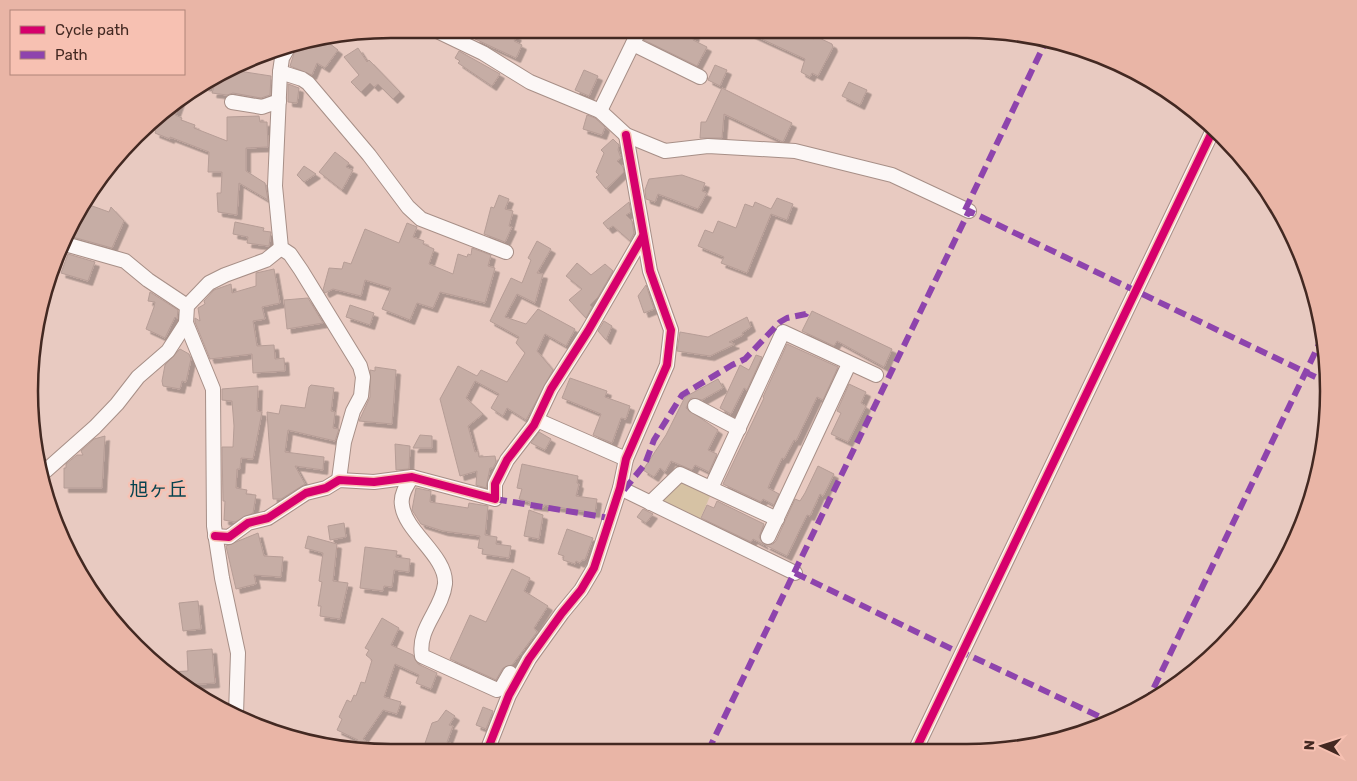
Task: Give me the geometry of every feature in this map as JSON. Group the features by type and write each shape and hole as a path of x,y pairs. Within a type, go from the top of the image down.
{"street":[{"path":"452,38 483,53 530,82 600,111 626,135 665,151 708,146 795,151 892,175 969,211"},
{"path":"600,111 636,38"},
{"path":"633,44 700,77"},
{"path":"284,54 280,72 275,186 282,248 290,254 301,270 360,366 363,377 361,396 353,410 344,442 339,480"},
{"path":"280,72 302,79 308,83 369,155 408,207 421,219 506,252"},
{"path":"232,102 262,107 279,100"},
{"path":"490,744 509,694 539,642 581,590 594,568 620,488 626,459 666,366 671,330 650,270 626,135"},
{"path":"919,744 1210,136"},
{"path":"215,536 229,537 248,524 268,518 306,493 326,488 339,480 374,482 412,477 495,499 495,484 507,460 525,439 537,420 551,388 588,331 643,236"},
{"path":"69,245 125,261 148,280 187,306"},
{"path":"236,708 238,653 215,536 213,389 186,323 187,306 209,283 266,260 282,248"},
{"path":"47,470 95,427 117,404 138,377 168,352 186,323"},
{"path":"711,488 784,332 876,375"},
{"path":"768,538 849,364"},
{"path":"695,406 739,429"},
{"path":"537,420 626,459"},
{"path":"650,502 680,474 777,519"},
{"path":"412,477 404,491 402,505 409,520 441,568 445,582 442,594 421,640 422,656 497,690 502,687 527,651 539,642"},
{"path":"620,488 794,573"}],"shaded area":[{"path":"678,481 684,481 711,494 698,524 660,500"}],"building":[{"path":"516,38 514,41 522,45 516,58 475,39"},
{"path":"645,38 694,38 693,40 707,47 697,66 644,40"},
{"path":"760,38 819,38 832,44 833,47 818,76 812,73 810,77 801,72 805,59"},
{"path":"329,43 338,50 325,68 317,63 312,75 290,66 295,51"},
{"path":"358,48 367,62 369,60 400,92 393,99 378,84 374,87 370,83 361,92 351,82 359,75 344,57"},
{"path":"459,51 500,74 492,86 458,63 460,61 455,58"},
{"path":"715,65 727,70 720,86 708,80"},
{"path":"584,70 598,76 589,96 575,90"},
{"path":"240,71 271,76 270,95 261,98 233,93 227,95 212,93 214,87 211,87"},
{"path":"849,82 867,90 860,105 842,96"},
{"path":"288,84 299,88 297,103 288,102"},
{"path":"722,88 792,123 783,142 724,114 722,138 700,138 701,122 706,122"},
{"path":"177,109 175,115 182,118 181,120 195,125 194,128 227,141 227,117 259,116 260,122 267,122 268,147 246,148 246,171 265,183 268,200 239,183 237,215 218,212 217,193 221,193 222,172 208,172 209,152 170,137 170,139 155,133 156,131 153,129"},
{"path":"587,115 595,118 605,127 602,135 583,129"},
{"path":"613,139 619,145 618,150 621,158 617,161 623,167 624,172 606,189 596,177 599,175 596,172 604,153 601,150"},
{"path":"335,152 349,163 346,167 353,170 342,190 319,172"},
{"path":"304,166 316,174 304,182 297,175"},
{"path":"682,175 705,183 702,191 707,193 698,209 658,194 655,202 646,199 645,190 649,179"},
{"path":"499,195 509,199 505,209 513,211 509,226 512,227 505,242 484,234 491,207 494,208"},
{"path":"777,198 793,204 787,220 771,214 747,273 721,263 724,257 698,246 705,230 713,233 718,221 736,228 745,204 753,207 755,202 771,209"},
{"path":"629,202 631,212 626,215 632,221 634,233 630,241 613,226 608,229 603,223"},
{"path":"90,205 109,212 111,207 124,221 112,248 73,237"},
{"path":"235,222 264,228 263,231 271,232 269,246 247,243 248,237 233,234"},
{"path":"407,223 417,227 413,237 424,241 423,244 434,249 429,264 453,274 458,254 467,257 468,254 471,255 472,248 491,255 488,266 495,268 485,303 440,292 433,308 417,303 410,320 382,309 391,288 365,280 361,296 333,289 325,293 323,290 329,268 342,269 344,262 351,264 365,229 399,243"},
{"path":"537,241 551,249 537,273 543,274 535,303 517,294 505,317 526,324 538,309 575,329 566,346 545,334 537,351 553,370 526,420 507,408 503,416 491,408 499,394 475,381 466,398 483,414 468,426 475,452 478,451 479,457 495,456 496,462 493,468 490,468 486,488 476,485 477,471 460,476 440,399 458,366 477,376 481,370 507,382 525,353 516,343 519,337 490,321 511,278 522,283 531,260 528,258"},
{"path":"68,254 95,262 88,281 61,273"},
{"path":"577,263 591,275 605,264 613,271 598,297 590,305 592,307 586,318 569,300 582,289 566,276"},
{"path":"274,269 280,303 262,307 265,319 253,321 257,346 274,345 275,359 284,358 285,371 253,373 252,354 210,359 195,322 195,318 200,321 198,308 205,304 204,301 214,290 231,284 232,293 256,286 256,273"},
{"path":"646,285 654,309 644,313 638,296"},
{"path":"150,292 178,310 177,319 175,317 165,338 146,329 155,302 148,301"},
{"path":"308,298 323,323 287,329 284,300"},
{"path":"350,305 374,313 370,325 346,317"},
{"path":"812,311 892,349 884,367 837,341 834,346 802,331"},
{"path":"747,317 751,327 742,333 743,335 729,342 735,344 710,356 677,351 680,332 708,337"},
{"path":"604,321 612,326 606,340 598,331"},
{"path":"787,344 838,367 823,400 817,397 796,441 794,440 784,459 782,458 770,483 768,488 779,494 774,505 763,499 761,502 723,484 764,398"},
{"path":"180,349 189,354 191,359 186,382 182,381 180,389 163,386 165,365"},
{"path":"756,355 762,357 747,390 744,388 731,414 720,408 740,365 749,370"},
{"path":"375,367 396,370 392,424 359,421 370,397 370,370 375,371"},
{"path":"570,378 607,391 605,397 630,406 626,419 621,418 612,443 593,435 601,414 562,398"},
{"path":"718,379 723,388 702,400 691,398 686,408 718,430 708,450 717,454 709,472 695,465 692,470 671,461 665,472 660,468 654,477 643,470 666,435 685,397"},
{"path":"849,384 866,392 861,403 866,406 848,442 831,434 841,413 837,411"},
{"path":"311,385 334,388 331,411 335,412 333,428 339,429 335,441 288,430 285,452 324,457 323,470 295,466 305,484 281,499 273,499 267,412 279,414 281,405 305,408"},
{"path":"258,386 257,411 262,412 253,459 241,458 240,469 237,469 236,488 247,490 246,494 256,495 253,513 235,522 224,520 225,501 223,501 222,447 233,447 234,426 232,401 222,400 222,389"},
{"path":"539,432 551,439 545,450 531,443"},
{"path":"420,435 432,436 432,448 413,448"},
{"path":"105,436 102,488 64,488 64,468 66,468 66,464 77,455 83,455 81,451 94,439"},
{"path":"395,444 410,446 409,469 396,470"},
{"path":"522,464 578,476 577,483 579,484 576,496 597,499 595,513 544,505 544,507 529,505 530,502 519,499 522,489 517,488"},
{"path":"818,466 834,474 823,496 820,494 810,516 807,515 787,556 765,545 773,544 776,541 795,499 800,501"},
{"path":"416,488 431,491 430,502 468,508 469,503 488,506 485,535 497,537 496,544 511,546 509,558 482,554 483,549 478,548 480,536 443,531 421,524 412,510"},
{"path":"717,501 764,524 759,537 764,545 753,539 751,542 701,518 707,505 714,508"},
{"path":"643,509 653,514 646,523 637,517"},
{"path":"529,510 543,515 539,539 524,536"},
{"path":"344,523 346,537 330,540 328,526"},
{"path":"567,529 593,538 585,560 582,560 580,563 576,561 575,564 563,560 564,556 558,554"},
{"path":"258,533 264,556 283,557 281,577 254,575 256,584 236,589 226,546"},
{"path":"308,536 337,544 333,581 348,583 340,619 320,616 321,606 318,606 322,582 319,581 323,553 305,548"},
{"path":"365,547 397,551 396,557 410,559 409,572 394,570 392,587 384,586 383,591 360,588"},
{"path":"512,569 530,578 524,591 548,606 534,628 537,632 512,665 503,668 496,680 450,659 470,615 486,622"},
{"path":"198,601 201,629 183,631 179,603"},
{"path":"382,618 399,628 391,645 413,655 418,664 437,673 431,689 416,683 419,675 395,664 384,697 401,702 397,714 383,710 363,739 368,743 357,742 358,740 337,730 342,719 339,717 347,700 351,702 354,695 356,696 361,682 365,683 372,660 366,655 369,650 365,648"},
{"path":"212,649 215,683 194,684 177,672 188,671 187,651"},
{"path":"483,707 493,711 486,729 476,725"},
{"path":"446,710 455,716 449,725 453,726 447,742 453,744 425,744 432,723 438,721"}],"marked path":[{"path":"965,210 1043,46"},
{"path":"711,744 969,211 1320,379"},
{"path":"624,490 645,464 654,440 682,395 745,359 780,322 787,318 806,314 809,309"},
{"path":"1153,690 1317,349"},
{"path":"495,499 609,518"},
{"path":"795,573 958,652 962,652 1101,717"}],"cycle path":[{"path":"490,744 509,695 529,659 581,590 594,568 620,488 626,459 667,365 671,330 650,271 626,135"},
{"path":"918,744 1210,136"},
{"path":"215,536 229,537 248,523 268,518 306,493 326,488 339,480 374,482 412,477 495,499 495,484 507,460 534,425 551,389 588,331 643,236"}],"district":[{"name":"旭ヶ丘","path":"158,489"}]}
